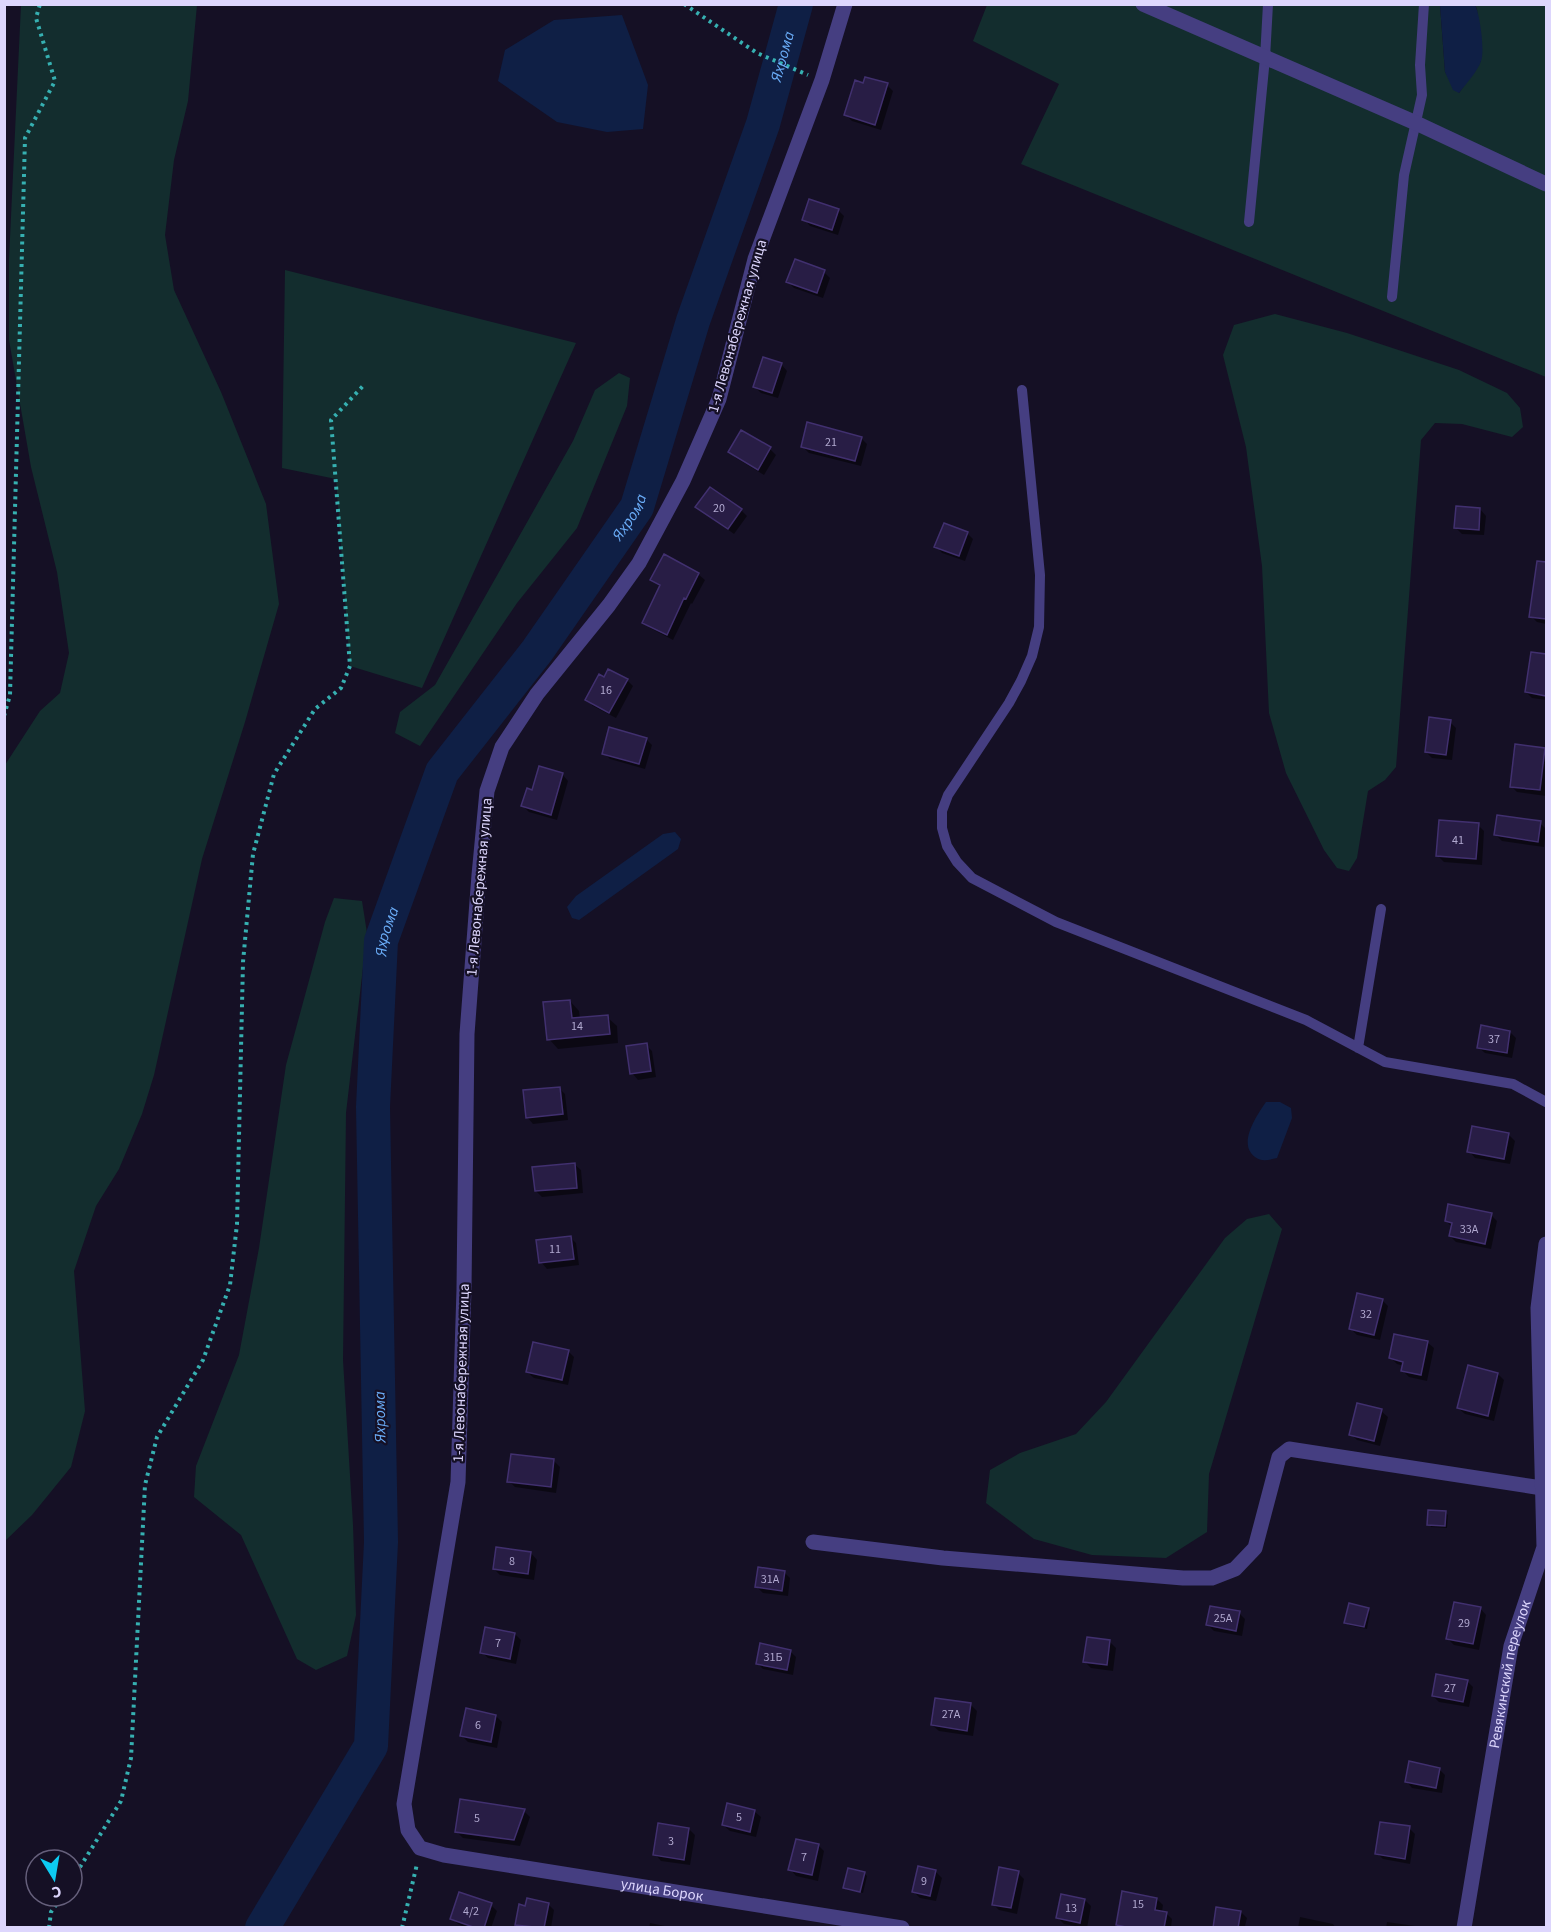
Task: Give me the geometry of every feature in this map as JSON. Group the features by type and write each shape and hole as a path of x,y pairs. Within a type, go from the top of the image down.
{"street":[{"name":"1-я Левонабережная улица","path":"420,1848 408,1830 404,1804 458,1482 464,1289 467,1034 478,875 487,791 502,747 537,694 609,605 639,563 683,481 719,399 755,259 822,80 845,4"},
{"path":"1143,4 1416,123 1546,184"},
{"name":"Ревякинский переулок","path":"1464,1928 1511,1646 1546,1547 1542,1488 1538,1308 1546,1244"},
{"path":"813,1542 943,1558 1183,1578 1212,1578 1235,1569 1255,1548 1279,1457 1289,1449 1542,1488"},
{"name":"улица Борок","path":"420,1848 444,1855 902,1928"}],"lane":[{"path":"1249,222 1268,4"},
{"path":"1392,297 1404,175 1422,95 1420,65 1424,4"},
{"path":"1022,390 1040,574 1040,627 1032,656 1021,681 948,795 942,811 942,828 947,846 957,862 972,878 1056,922 1306,1020 1385,1062 1514,1084 1546,1102"},
{"path":"1358,1048 1381,909"}],"path":[{"path":"4,716 10,695 25,138 55,81 36,18 40,4"},
{"path":"684,4 757,53 801,72"},
{"path":"84,1861 121,1801 131,1758 145,1485 157,1437 203,1360 230,1285 237,1224 243,962 253,854 274,774 315,709 341,688 350,666 331,420 363,386"},
{"path":"402,1928 420,1848"},
{"path":"49,1928 54,1908"}],"green space":[{"path":"21,5 197,5 188,101 174,160 165,235 174,290 221,392 266,504 279,604 202,859 154,1075 142,1114 119,1169 96,1206 74,1271 85,1411 71,1467 32,1515 5,1541 5,765 40,711 60,693 69,653 57,572 31,467 9,340 9,259"},
{"path":"987,5 1440,5 1445,72 1459,93 1481,61 1475,5 1546,5 1546,377 1021,164 1059,84 973,41"},
{"path":"285,270 576,343 422,688 350,666 336,479 282,468"},
{"path":"1275,314 1347,333 1459,370 1507,393 1520,408 1523,427 1512,437 1462,424 1435,423 1421,440 1396,767 1385,780 1368,791 1357,858 1349,871 1337,868 1324,850 1286,773 1269,713 1262,566 1246,447 1223,355 1234,325"},
{"path":"619,373 630,378 627,406 577,528 517,603 420,746 395,733 400,712 435,685 573,441 595,390"},
{"path":"334,898 362,901 367,933 346,1113 343,1360 356,1615 347,1656 316,1670 297,1659 241,1535 194,1497 196,1466 239,1355 259,1248 286,1065 325,922"},
{"path":"1269,1214 1282,1229 1209,1474 1207,1532 1166,1558 1092,1555 1034,1539 986,1503 990,1470 1020,1453 1076,1434 1106,1402 1225,1238 1247,1219"}],"water":[{"path":"1440,5 1475,5 1479,17 1482,42 1481,61 1459,93 1453,90 1445,72"},
{"path":"622,15 648,85 643,129 607,132 557,122 498,81 505,50 554,20"},
{"path":"675,832 681,839 678,849 579,920 572,918 567,907 576,896 663,834"},
{"path":"1266,1102 1280,1102 1291,1108 1292,1118 1277,1158 1263,1160 1255,1157 1250,1151 1248,1137"}],"building":[{"path":"865,77 888,83 875,125 844,115 855,80 863,83"},
{"path":"809,199 839,209 832,230 802,220"},
{"path":"795,259 825,270 817,293 786,282"},
{"path":"763,357 782,363 772,393 753,387"},
{"path":"807,422 862,437 855,461 801,447"},
{"path":"741,430 771,447 758,470 728,452"},
{"path":"710,487 742,509 728,529 695,507"},
{"path":"1456,506 1480,508 1479,530 1454,528"},
{"path":"944,523 968,532 959,556 934,547"},
{"path":"664,554 699,573 686,599 684,598 667,635 642,623 660,585 650,580"},
{"path":"1537,561 1546,562 1546,619 1529,617"},
{"path":"1531,652 1546,654 1546,696 1525,692"},
{"path":"608,669 628,679 609,713 585,700 599,674 604,677"},
{"path":"1429,717 1451,720 1446,755 1425,752"},
{"path":"609,727 647,738 639,764 602,754"},
{"path":"1515,744 1545,748 1540,790 1510,787"},
{"path":"539,766 563,773 551,815 521,806 527,788 532,790"},
{"path":"1497,815 1541,821 1538,842 1494,835"},
{"path":"1439,820 1479,823 1476,859 1436,856"},
{"path":"570,1000 572,1018 608,1015 610,1034 547,1040 543,1002"},
{"path":"1481,1025 1510,1031 1507,1053 1477,1048"},
{"path":"647,1043 651,1071 630,1074 626,1046"},
{"path":"560,1087 563,1114 526,1118 523,1090"},
{"path":"1472,1126 1509,1133 1504,1159 1467,1152"},
{"path":"575,1163 577,1188 535,1191 532,1167"},
{"path":"1448,1204 1492,1213 1485,1244 1449,1236 1452,1223 1445,1221"},
{"path":"571,1236 574,1259 539,1263 536,1240"},
{"path":"1357,1293 1383,1299 1374,1335 1349,1329"},
{"path":"1394,1334 1428,1341 1421,1375 1401,1371 1403,1362 1389,1358"},
{"path":"533,1342 569,1350 562,1380 526,1372"},
{"path":"1468,1365 1498,1373 1488,1416 1457,1408"},
{"path":"1357,1403 1382,1409 1374,1441 1349,1435"},
{"path":"511,1454 554,1459 551,1487 507,1482"},
{"path":"1428,1510 1446,1511 1445,1526 1427,1525"},
{"path":"496,1547 531,1552 528,1574 493,1569"},
{"path":"758,1567 785,1571 782,1591 755,1587"},
{"path":"1454,1602 1481,1607 1473,1644 1446,1639"},
{"path":"1349,1603 1369,1608 1364,1627 1344,1623"},
{"path":"1210,1606 1240,1611 1236,1631 1206,1625"},
{"path":"485,1627 515,1633 510,1659 480,1653"},
{"path":"1087,1637 1110,1640 1107,1665 1083,1662"},
{"path":"760,1643 791,1650 787,1670 756,1664"},
{"path":"1436,1674 1468,1680 1463,1702 1432,1696"},
{"path":"935,1698 971,1703 967,1731 931,1725"},
{"path":"466,1708 496,1715 491,1742 460,1736"},
{"path":"1409,1761 1440,1768 1436,1788 1405,1782"},
{"path":"460,1799 525,1809 514,1840 455,1832"},
{"path":"727,1803 755,1810 750,1832 722,1825"},
{"path":"1380,1822 1410,1826 1405,1859 1375,1854"},
{"path":"658,1823 689,1828 684,1860 653,1855"},
{"path":"796,1839 819,1844 812,1875 788,1870"},
{"path":"918,1866 936,1870 930,1896 912,1892"},
{"path":"999,1867 1019,1871 1011,1908 992,1905"},
{"path":"848,1868 865,1872 860,1892 843,1888"},
{"path":"1122,1891 1157,1898 1155,1910 1167,1912 1164,1928 1131,1928 1116,1925"},
{"path":"459,1892 492,1903 484,1928 476,1928 450,1919"},
{"path":"1061,1894 1085,1899 1080,1923 1056,1918"},
{"path":"527,1898 549,1903 544,1928 515,1925 519,1904 525,1906"},
{"path":"1216,1907 1241,1911 1238,1928 1213,1928"}],"waterway":[{"name":"Яхрома","path":"262,1928 371,1746 381,1542 373,1107 381,941 442,772 537,651 637,507 693,321 763,124 796,4"}]}
